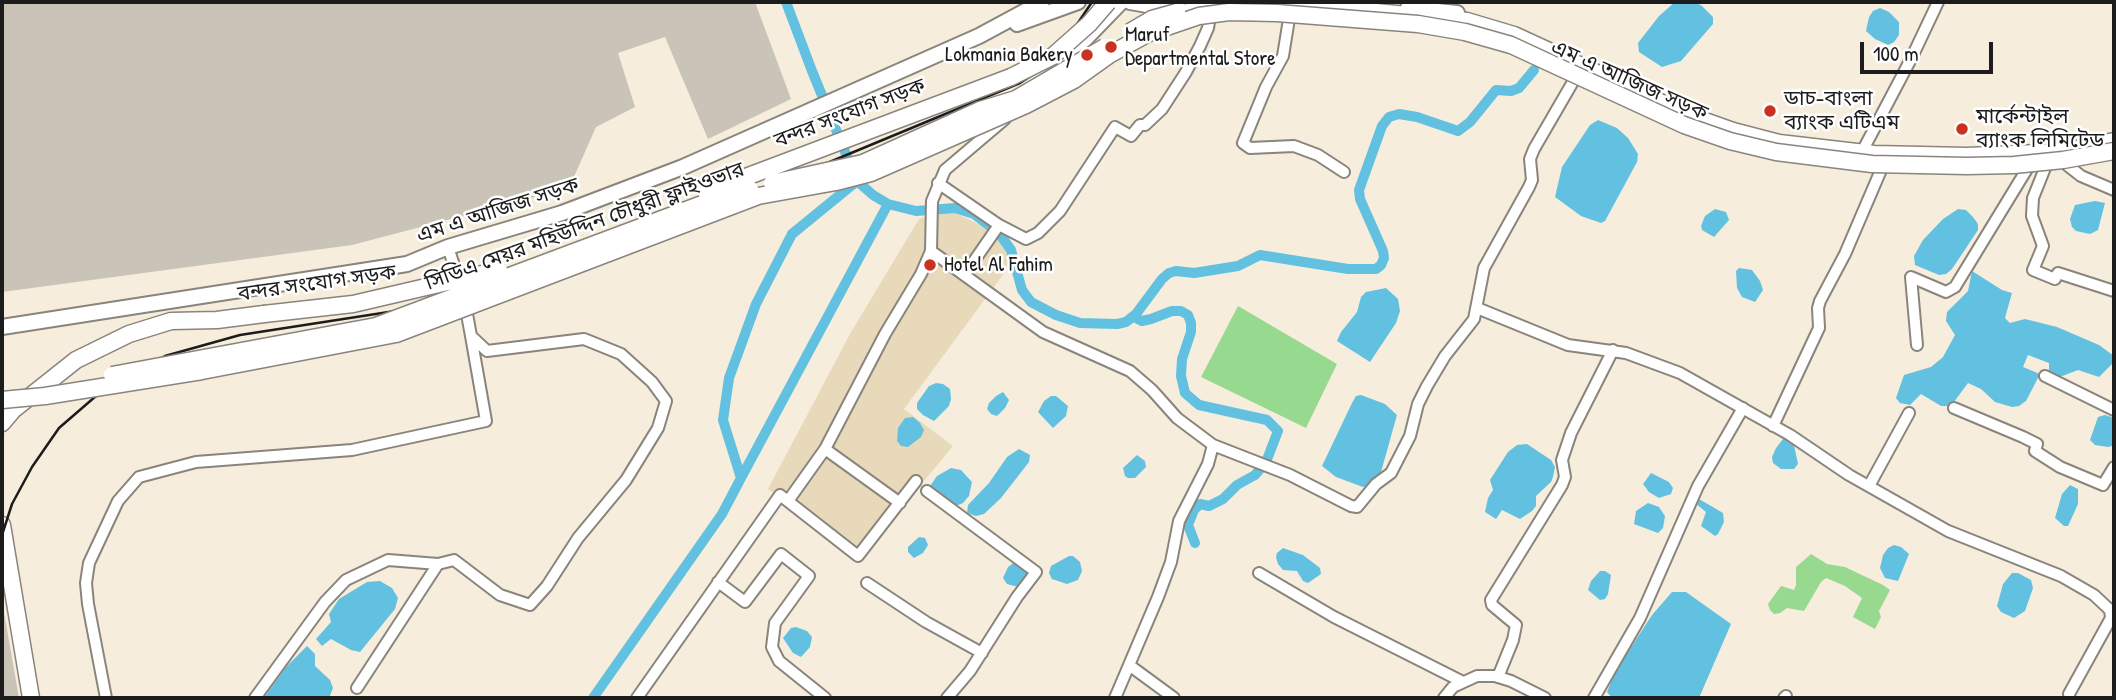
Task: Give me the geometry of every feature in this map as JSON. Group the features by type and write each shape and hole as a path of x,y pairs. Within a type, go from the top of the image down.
{"highway":[{"name":"বন্দর সংযোগ সড়ক","path":"2,423 13,410 76,360 129,334 171,321 217,320 366,302 488,274 1011,77 1053,56 1089,24 1108,2"},
{"name":"সিডিএ মেয়র মহিউদ্দিন চৌধুরী ফ্লাইওভার","path":"2,390 80,380 376,326 713,200 760,186 863,163 980,110 1016,99 1152,19 1194,6 1224,2"},
{"path":"1247,2 1467,20 1514,35 1688,115 1779,143 1874,154 1967,156 2062,152 2114,141"},
{"path":"2,400 45,396 202,371 396,334 758,196 836,183 871,173 1026,105 1074,80 1119,49 1149,33 1172,23 1229,12 1406,23 1465,32 1511,45 1684,125 1730,141 1776,152 1872,164 1967,166 2051,161 2114,151"},
{"path":"2,525 31,698"}],"main road":[{"name":"এম এ আজিজ সড়ক","path":"979,36 1042,2"},
{"name":"এম এ আজিজ সড়ক","path":"4,327 407,264 448,247 562,213 683,167 979,36 1078,2"},
{"name":"এম এ আজিজ সড়ক","path":"1130,2 1210,16 1289,19 1408,29 1509,49 1682,130 1776,158 1881,170 2045,168 2114,156"},
{"name":"এম এ আজিজ সড়ক","path":"1333,2 1468,14 1516,30 1658,96 1717,120 1785,139 1864,148 2014,149 2060,145 2114,135"}],"street":[{"path":"788,501 825,449 931,251 932,201 945,170 1028,99 1124,2"},
{"path":"1864,148 1938,2"},
{"path":"938,183 999,225 1026,239 1038,233 1060,211 1115,127 1131,136 1140,125 1145,125 1162,108 1200,46 1210,16"},
{"path":"1289,19 1283,57 1266,87 1244,143 1250,148 1294,146 1318,155 1344,172"},
{"path":"931,251 1043,332 1130,371 1152,390 1177,418 1213,445 1299,479 1351,506 1357,506 1376,484 1391,473 1409,436 1421,396 1437,367 1470,327 1477,308 1484,268 1532,180 1530,159 1574,80"},
{"path":"2067,165 2081,176 2114,190"},
{"path":"2045,168 2033,198 2032,216 2043,246 2034,270 2055,279 2058,273 2114,291"},
{"path":"1917,345 1911,277 1946,292 1955,287 2027,169"},
{"path":"1773,426 1819,328 1820,301 1845,254 1881,170"},
{"path":"965,274 999,225"},
{"path":"106,698 86,583 89,563 118,501 139,477 195,462 352,450 486,421 464,298 448,247"},
{"path":"1477,308 1568,345 1613,350 1680,373 1948,531 2061,576 2094,595 2110,610 2113,618 2069,694"},
{"path":"255,698 325,602 346,580 388,559 438,564 454,560 500,594 530,605 547,586 578,538 625,480 657,428 666,401 653,382 621,354 584,339 487,351 471,336"},
{"path":"1498,677 1516,625 1492,605 1491,600 1566,477 1562,460 1571,433 1613,350"},
{"path":"2045,376 2114,410"},
{"path":"1594,698 1640,618 1698,486 1743,408"},
{"path":"1954,408 2037,444 2035,452 2060,467 2103,485 2114,467"},
{"path":"1869,486 1909,413"},
{"path":"1115,698 1171,562 1179,521 1208,464 1213,445"},
{"path":"825,449 900,503"},
{"path":"637,698 780,495 858,556 916,481"},
{"path":"927,491 1036,572 982,653 947,698"},
{"path":"718,582 745,602 782,554 809,576 775,623 772,647 779,662 825,698"},
{"path":"357,688 438,564"},
{"path":"1259,573 1334,617 1463,682"},
{"path":"867,583 926,622 982,653"},
{"path":"1129,665 1174,698"},
{"path":"1444,698 1453,687 1477,676 1511,681 1545,698"}],"shaded area":[{"path":"2,2 755,2 791,99 708,139 665,37 618,53 635,107 596,127 569,188 352,245 2,292"},
{"path":"937,213 955,213 987,228 1006,249 1009,262 1005,272 904,409 953,446 859,560 768,489 850,334 919,219"},
{"path":"2,596 4,612 19,698 2,698"}],"green space":[{"path":"1238,306 1337,364 1306,428 1201,377"},
{"path":"1811,554 1827,564 1845,567 1890,590 1879,611 1881,617 1875,629 1853,617 1862,598 1845,586 1826,578 1804,611 1787,608 1774,614 1770,610 1768,604 1781,586 1794,590 1796,567"}],"water":[{"path":"1675,2 1695,2 1702,6 1713,17 1713,24 1681,61 1662,67 1639,52 1638,43 1659,16"},
{"path":"1880,8 1889,12 1899,22 1899,35 1888,45 1866,31 1869,17 1873,11"},
{"path":"1598,120 1617,128 1628,138 1638,154 1637,162 1605,221 1601,223 1581,216 1555,197 1562,167 1590,125"},
{"path":"2095,201 2105,203 2098,230 2090,234 2076,231 2070,219 2075,205"},
{"path":"1715,209 1726,212 1729,220 1714,237 1702,230 1701,226 1705,216"},
{"path":"1958,209 1966,210 1973,217 1978,224 1978,230 1952,269 1939,275 1915,265 1914,256 1923,240 1943,219"},
{"path":"1739,268 1752,270 1760,281 1763,290 1755,302 1742,297 1737,288 1736,271"},
{"path":"1972,271 2002,290 2012,293 2005,318 2010,323 2025,319 2057,327 2099,345 2114,356 2114,362 2099,377 2078,370 2057,378 2049,374 2049,363 2028,355 2023,367 2040,374 2026,401 2019,406 2012,407 1995,402 1981,389 1968,383 1951,406 1941,406 1921,394 1910,405 1900,403 1896,398 1904,375 1931,367 1943,357 1955,335 1946,321 1947,312 1968,291"},
{"path":"1386,288 1398,299 1400,311 1396,323 1370,362 1337,341 1357,312 1361,297 1366,292"},
{"path":"936,383 950,389 951,399 949,406 934,421 917,409 917,403 929,386"},
{"path":"1003,392 1009,400 1005,408 997,416 991,414 987,409 989,403"},
{"path":"1361,395 1385,404 1397,415 1381,472 1368,486 1363,487 1336,477 1322,466 1352,403 1356,396"},
{"path":"1056,396 1068,406 1066,416 1053,428 1038,412 1044,401"},
{"path":"2105,415 2114,418 2114,441 2112,446 2108,447 2095,445 2090,440 2098,417"},
{"path":"913,417 924,430 921,437 908,447 901,446 897,441 898,428 905,418"},
{"path":"1783,439 1788,439 1794,445 1798,464 1794,469 1781,469 1773,463 1772,457"},
{"path":"1527,444 1551,460 1555,467 1551,482 1536,496 1536,506 1532,511 1520,519 1502,510 1496,519 1485,512 1493,490 1490,480 1508,452 1517,445"},
{"path":"1019,449 1030,455 1029,462 1001,498 984,514 976,516 967,513 968,505 989,483 1007,457"},
{"path":"1137,455 1145,461 1146,467 1135,478 1128,478 1123,468"},
{"path":"951,468 961,470 972,482 969,496 956,506 930,486 937,476"},
{"path":"1651,473 1669,482 1673,488 1671,494 1659,498 1649,492 1643,484"},
{"path":"2070,485 2078,489 2078,504 2068,526 2064,526 2055,518 2062,494"},
{"path":"1699,499 1723,513 1724,522 1715,536 1701,526 1706,512 1695,503"},
{"path":"1648,503 1659,507 1665,516 1663,528 1658,533 1634,524 1636,511"},
{"path":"919,537 925,538 928,545 923,553 914,558 908,552 908,547"},
{"path":"1894,545 1909,554 1898,581 1885,578 1880,568 1883,555"},
{"path":"1283,548 1303,555 1320,568 1321,574 1308,583 1303,581 1297,571 1283,570 1276,557"},
{"path":"1069,556 1080,562 1082,571 1078,580 1067,584 1052,579 1049,573 1051,566"},
{"path":"1015,562 1029,573 1018,587 1007,584 1003,578 1008,567"},
{"path":"1600,571 1611,575 1608,594 1605,599 1600,600 1588,590 1591,581"},
{"path":"2012,573 2031,580 2033,588 2025,611 2014,618 2001,612 1997,606 2003,584"},
{"path":"380,581 392,588 398,598 395,609 360,652 331,639 322,646 316,639 331,622 329,614 339,599 367,582"},
{"path":"1672,592 1686,592 1731,624 1699,698 1612,698 1607,692 1615,672 1652,615"},
{"path":"791,628 807,631 812,637 810,647 801,657 793,653 783,638"},
{"path":"307,646 315,654 315,666 330,680 333,688 329,698 264,698 286,667"}],"waterway":[{"path":"786,2 857,181 888,204 916,211 955,208 974,214 999,233 1011,250 1022,290 1031,302 1056,315 1080,323 1126,322 1136,314 1169,273 1194,273 1238,266 1260,255 1348,269 1376,269 1384,258 1383,251 1360,199 1359,190 1382,126 1389,117 1399,114 1417,117 1458,131 1470,122 1496,90 1511,91 1519,88 1534,70"},
{"path":"593,698 722,514 741,478 723,420 729,378 756,304 792,234 857,181"},
{"path":"741,478 888,204"},
{"path":"1134,317 1142,321 1172,311 1181,311 1188,315 1191,332 1182,359 1181,376 1185,393 1199,405 1267,420 1278,431 1266,462 1255,475 1237,485 1223,499 1209,506 1200,504 1194,510 1188,525 1195,543"}],"railway":[{"path":"2,535 12,504 32,467 59,428 96,396 165,356 240,335 408,309 550,278 1020,83 1051,63 1092,2"}],"place":[{"name":"Maruf Departmental Store","path":"1111,47"},
{"name":"Lokmania Bakery","path":"1087,55"},
{"name":"ডাচ-বাংলা ব্যাংক এটিএম","path":"1770,111"},
{"name":"মার্কেন্টাইল ব্যাংক লিমিটেড","path":"1962,129"},
{"name":"Hotel Al Fahim","path":"930,265"}]}
